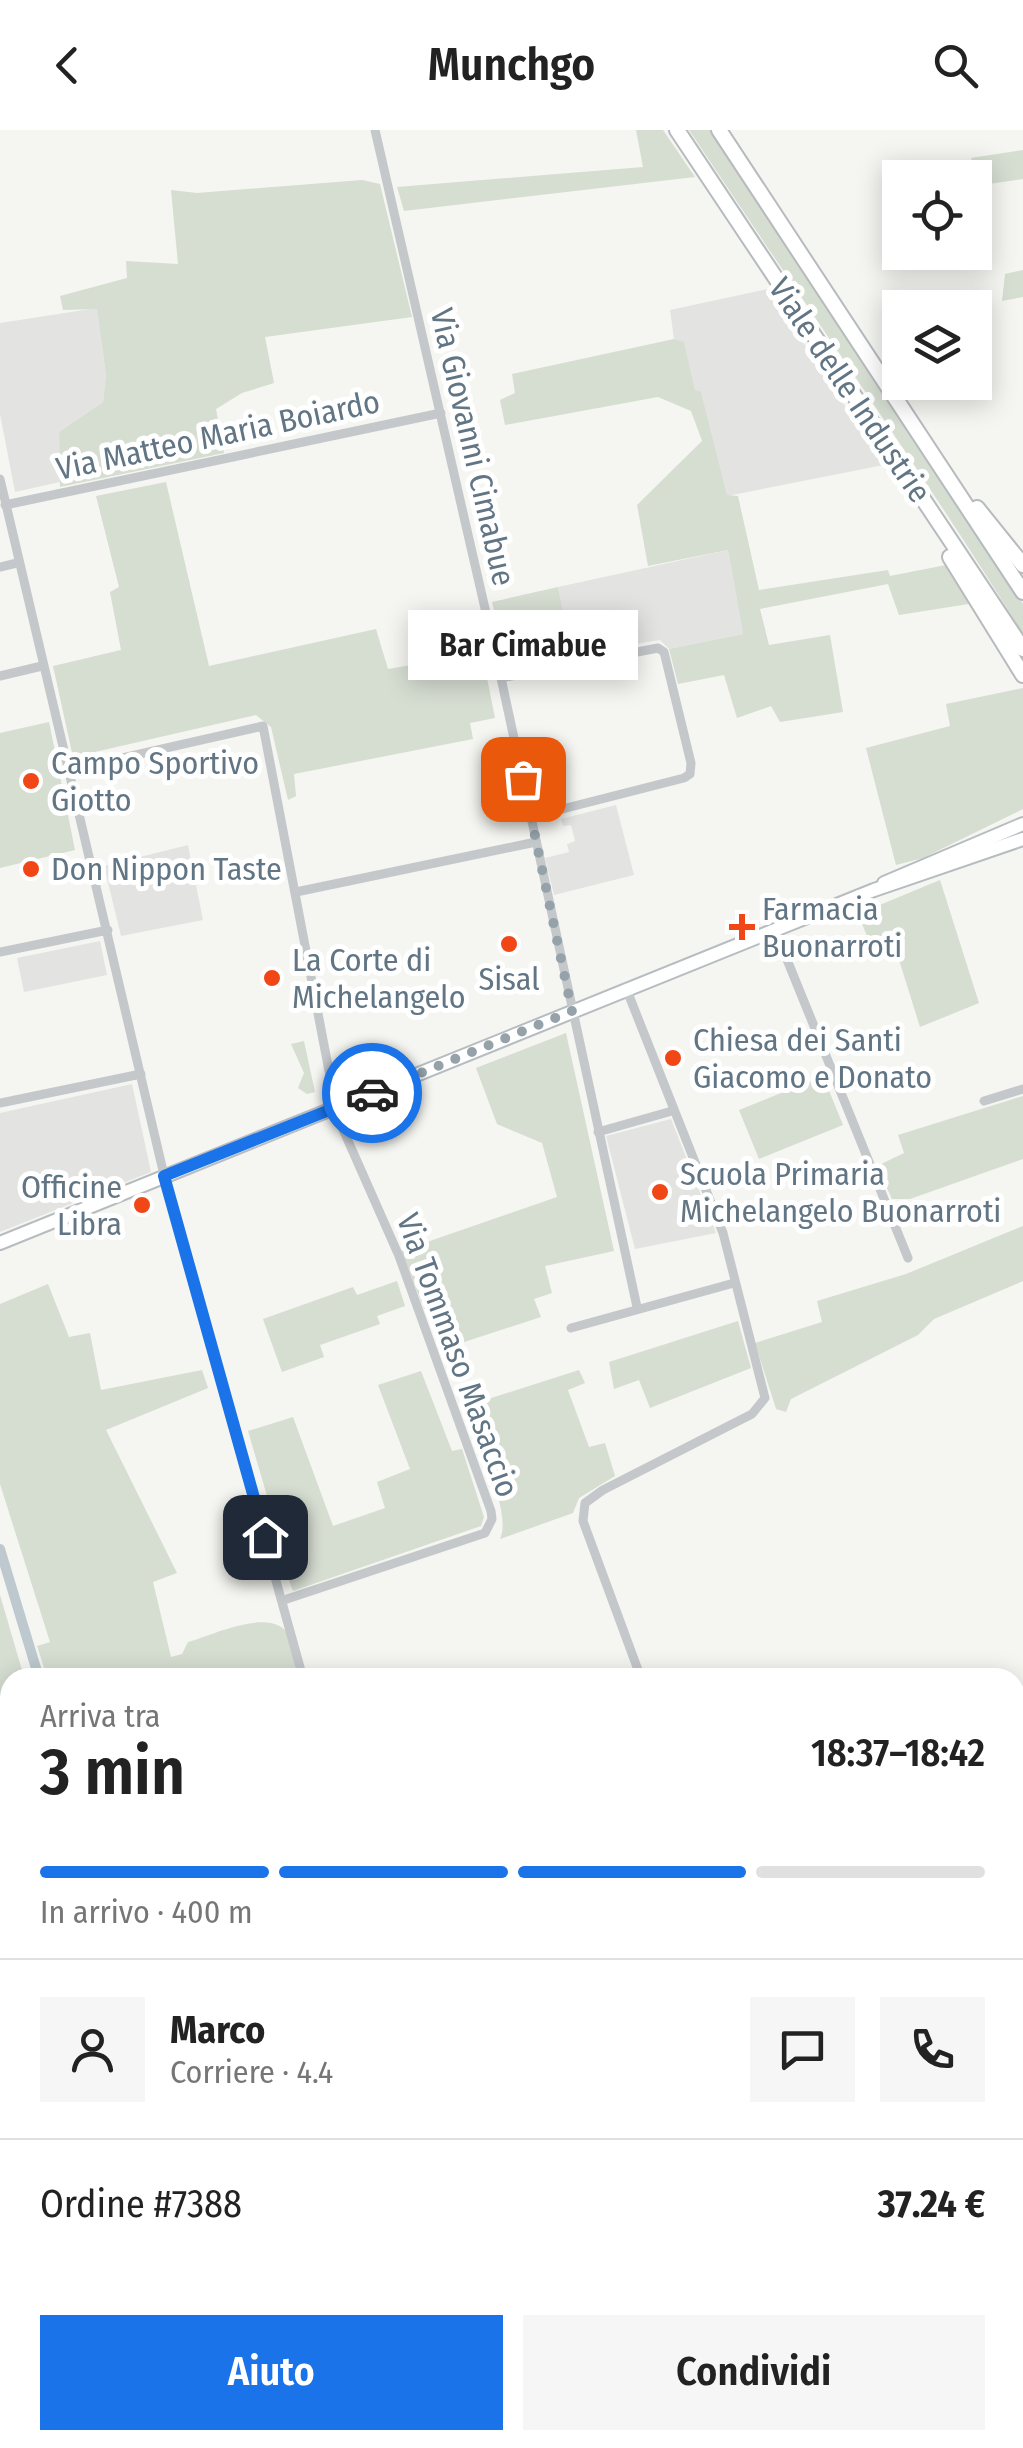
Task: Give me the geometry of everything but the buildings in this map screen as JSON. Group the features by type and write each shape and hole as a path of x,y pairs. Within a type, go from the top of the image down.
{"main road":[{"name":"Viale delle Industrie","path":"678,130 1023,649"},
{"name":"Viale delle Industrie","path":"718,130 1023,592"},
{"path":"946,474 1023,566"},
{"path":"911,482 920,508 1023,674"}],"street":[{"name":"Via Giovanni Cimabue","path":"375,130 501,678 637,1307"},
{"name":"Via Matteo Maria Boiardo","path":"6,505 441,413"},
{"path":"0,479 164,1176 301,1668"},
{"path":"0,567 17,563"},
{"path":"501,678 658,648 664,652 690,774 531,816"},
{"path":"0,676 42,666"},
{"name":"Via Tommaso Masaccio","path":"69,770 262,726 337,1107 399,1256 492,1519 485,1533 284,1600"},
{"path":"874,890 896,875 1023,824"},
{"path":"0,1243 874,890 1023,839"},
{"path":"296,892 536,842"},
{"path":"0,952 108,930"},
{"path":"775,930 908,1258"},
{"path":"626,988 717,1218 765,1398 752,1414 603,1490 586,1503 583,1521 637,1668"},
{"path":"0,1103 141,1074"},
{"path":"984,1101 1023,1089"},
{"path":"598,1132 672,1111"},
{"path":"572,1328 734,1283"}],"shaded area":[{"path":"636,130 663,130 695,177 404,211 397,187 643,167"},
{"path":"689,130 711,130 882,390 882,400 889,400 1023,604 1023,634"},
{"path":"1023,150 1023,179 992,183 992,160 971,158"},
{"path":"362,180 380,184 412,317 265,337 274,383 242,393 216,409 224,453 60,487 59,432 103,402 106,375 97,309 63,310 60,296 127,278 126,261 178,264 171,190 197,193"},
{"path":"1023,270 1023,297 1002,301 1005,274"},
{"path":"768,289 884,465 727,496 701,393 695,391 684,343 674,339 670,310"},
{"path":"97,308 106,375 103,402 59,432 60,482 15,492 0,414 0,323"},
{"path":"674,339 684,342 695,390 701,392 727,495 738,496 759,590 888,570 890,576 951,564 975,603 899,615 888,584 760,609 769,645 830,635 843,712 780,722 771,706 737,718 724,675 678,684 669,649 743,634 728,550 648,566 637,505 702,441 691,411 658,397 505,425 500,400 515,393 512,374"},
{"path":"166,482 209,666 376,629 388,669 482,653 495,718 470,723 473,739 294,774 296,796 288,800 271,727 256,715 73,757 53,666 121,650 110,592 119,587 96,496"},
{"path":"728,550 743,634 669,649 660,640 572,654 558,587"},
{"path":"558,587 572,654 518,665 507,663 492,602"},
{"path":"1023,688 1023,809 923,858 896,865 866,748 950,726 946,704"},
{"name":"Campo Sportivo Giotto","path":"49,722 75,850 0,868 0,733"},
{"path":"616,805 634,875 554,895 545,858 569,852 567,844 575,841 571,825 563,826 561,819"},
{"path":"188,845 203,920 121,936 104,866"},
{"path":"940,880 979,1003 920,1027 895,947 874,953 858,914"},
{"path":"100,941 107,975 24,992 17,958"},
{"path":"566,1033 614,1251 545,1266 552,1293 534,1299 541,1317 449,1347 434,1307 424,1309 401,1251 557,1197 542,1143 497,1124 476,1068"},
{"path":"304,1041 315,1092 307,1094 298,1088 304,1073 291,1044"},
{"path":"823,1076 843,1125 759,1159 739,1110"},
{"path":"132,1084 151,1172 0,1232 0,1113"},
{"path":"1023,1096 1023,1159 910,1199 892,1199 877,1166 904,1153 898,1135"},
{"name":"Scuola Primaria Michelangelo Buonarroti","path":"671,1119 716,1233 635,1249 606,1136"},
{"path":"1023,1226 1023,1281 934,1319 918,1335 791,1399 786,1412 776,1409 755,1343 822,1322 817,1301 906,1274"},
{"path":"397,1281 405,1306 377,1316 380,1324 320,1345 324,1357 282,1372 263,1319 353,1287 357,1295"},
{"path":"48,1284 69,1337 90,1333 101,1390 202,1370 208,1388 106,1430 177,1573 153,1582 171,1657 182,1654 188,1642 243,1625 272,1623 283,1628 290,1638 296,1668 44,1668 37,1646 50,1642 0,1484 0,1304"},
{"path":"738,1321 751,1368 650,1408 639,1380 614,1389 609,1362"},
{"path":"579,1370 585,1383 568,1390 589,1447 605,1443 615,1476 579,1498 573,1513 500,1539 503,1527 497,1493 463,1407"},
{"path":"421,1371 452,1451 462,1449 484,1517 481,1526 293,1591 269,1526 275,1523 248,1431 293,1417 333,1526 385,1508 377,1482 410,1469 378,1385"},
{"path":"0,1595 21,1668 0,1668"}],"waterway":[{"path":"0,1549 36,1668"}],"way so far":[{"path":"372,1093 572,1011 523,779"}],"place":[{"name":"Bar Cimabue","path":"523,779"},
{"name":"Campo Sportivo Giotto","path":"31,781"},
{"name":"Don Nippon Taste","path":"31,869"},
{"name":"Farmacia Buonarroti","path":"742,927"},
{"name":"Sisal","path":"509,944"},
{"name":"La Corte di Michelangelo","path":"272,978"},
{"name":"Chiesa dei Santi Giacomo e Donato","path":"673,1058"},
{"name":"Scuola Primaria Michelangelo Buonarroti","path":"660,1192"},
{"name":"Officine Libra","path":"142,1205"}],"route":[{"path":"265,1537 207,1342 164,1176 372,1093"}]}
